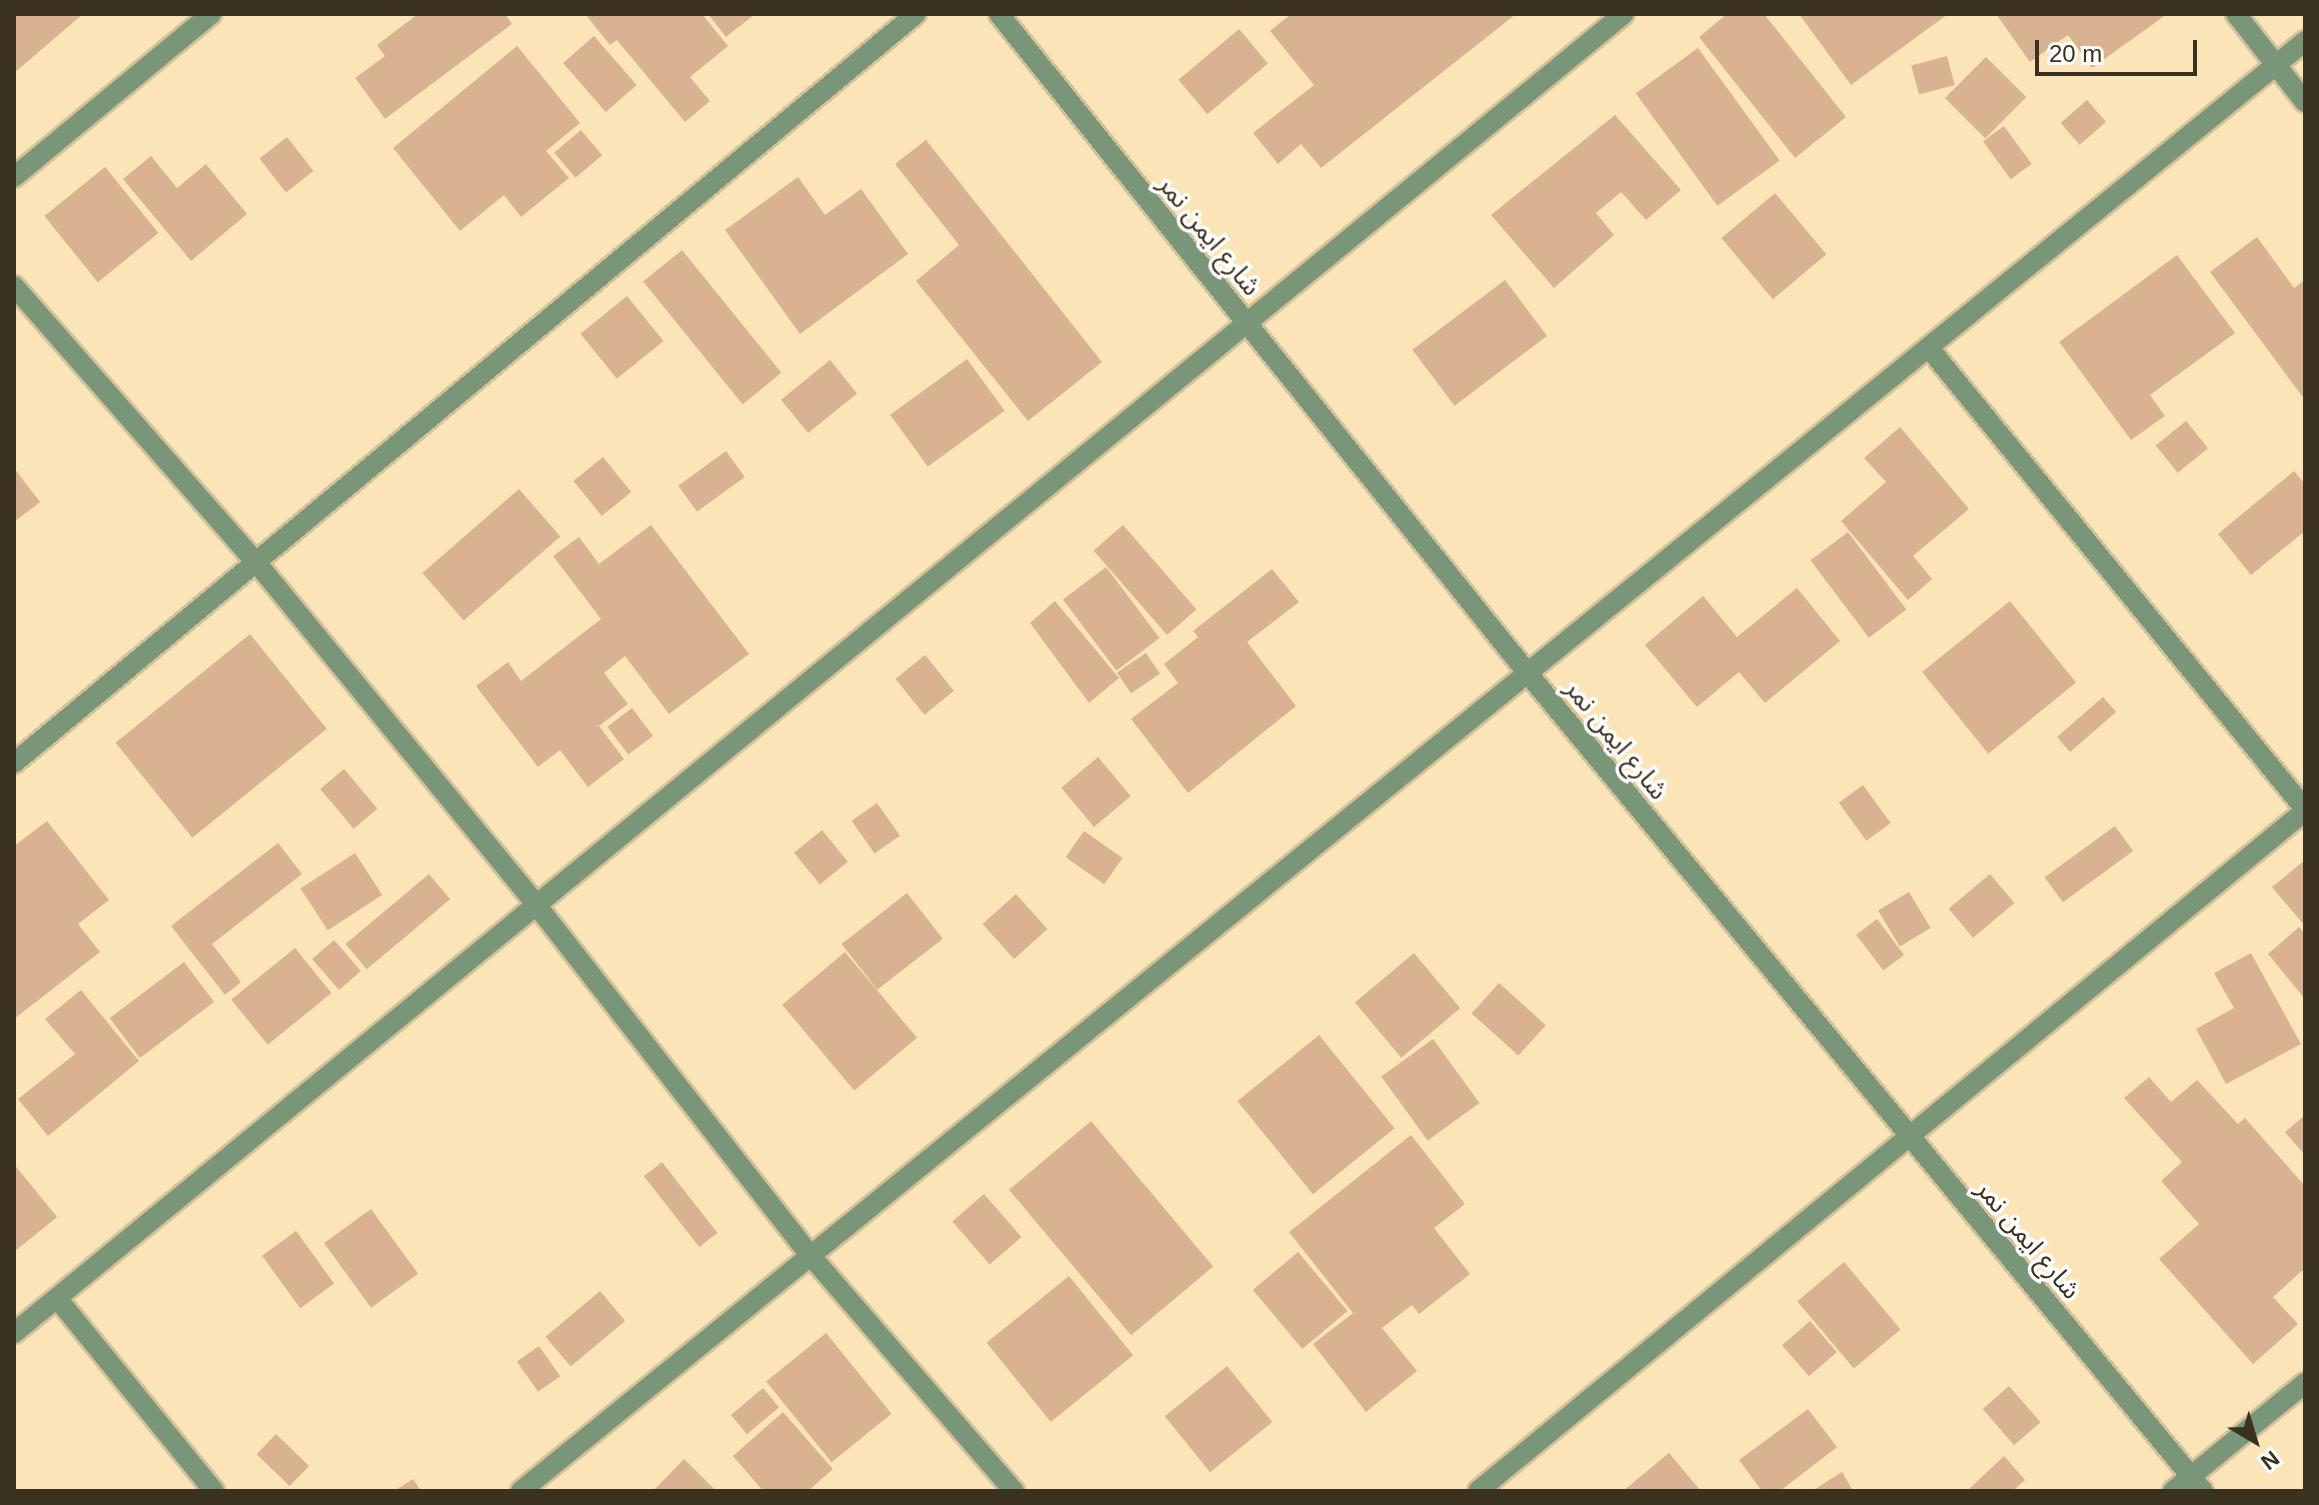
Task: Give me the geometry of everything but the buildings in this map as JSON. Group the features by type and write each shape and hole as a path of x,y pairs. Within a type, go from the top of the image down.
{"street":[{"path":"14,177 211,14"},
{"path":"14,763 916,14"},
{"name":"شارع ايمن نمر","path":"999,14 1530,676 2197,1483"},
{"path":"14,1333 538,907 1244,322 1624,14"},
{"path":"2236,14 2273,66 2305,102"},
{"path":"521,1491 1530,676 2305,41"},
{"path":"14,286 256,562 538,907 811,1256 1014,1491"},
{"path":"1478,1491 2305,810 1929,348"},
{"path":"57,1298 214,1491"},
{"path":"2173,1491 2197,1483 2305,1383"}]}
